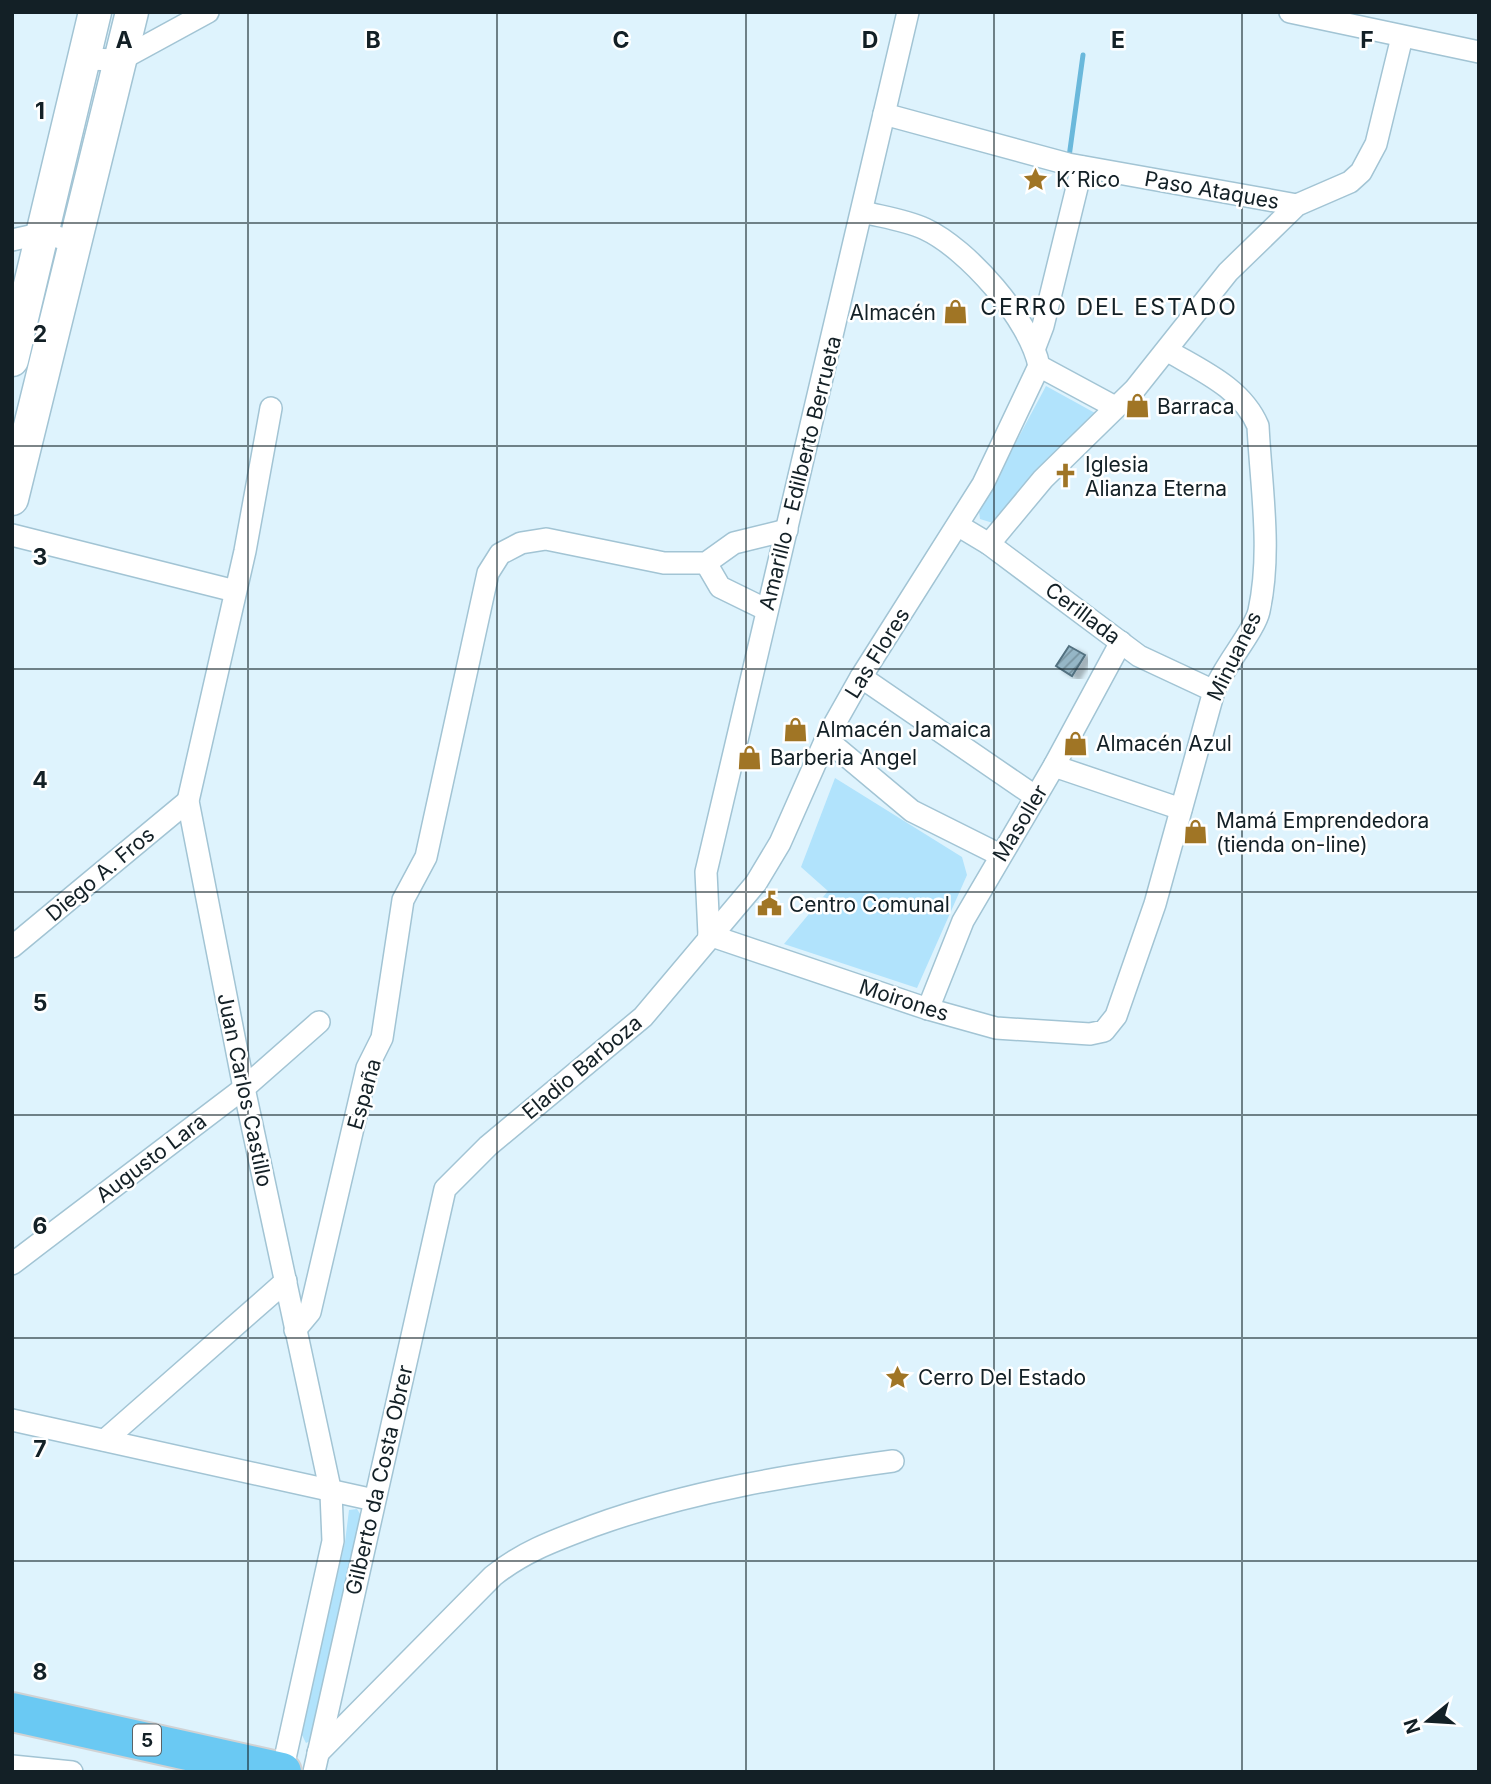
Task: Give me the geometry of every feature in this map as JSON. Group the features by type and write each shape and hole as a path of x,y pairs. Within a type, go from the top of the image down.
{"highway":[{"name":"5","path":"12,1712 282,1772"},
{"name":"5","path":"12,1740 90,1751 181,1772"}],"street":[{"path":"12,292 84,59 95,12"},
{"path":"12,499 132,12"},
{"path":"84,59 120,60 208,12"},
{"name":"Amarillo - Edilberto Berrueta","path":"709,935 706,872 908,12"},
{"path":"1290,12 1479,52"},
{"path":"989,544 1043,479 1135,389 1168,351 1227,272 1297,205 1350,182 1369,161 1402,37"},
{"name":"Paso Ataques","path":"884,114 1082,167 1297,205"},
{"name":"Las Flores","path":"709,935 756,883 780,843 826,739 861,677 984,484 1037,357 1082,167"},
{"path":"863,212 923,228 970,260 1000,295 1037,357 1115,407"},
{"path":"28,243 71,256"},
{"path":"28,243 71,256"},
{"path":"14,345 28,243"},
{"name":"Minuanes","path":"1104,1031 1116,1016 1128,987 1214,691 1220,675 1259,613 1265,549 1258,426 1251,411 1231,389 1168,351"},
{"name":"Juan Carlos Castillo","path":"271,408 235,590 188,801 244,1088 331,1493 333,1541 282,1772"},
{"name":"Cerillada","path":"958,526 989,544 1139,656 1214,691"},
{"path":"767,610 720,587 706,563 734,543 787,530"},
{"path":"12,535 235,590"},
{"name":"España","path":"295,1330 310,1312 368,1068 382,1038 403,900 426,857 488,573 500,554 521,543 546,539 664,563 706,563"},
{"name":"Masoller","path":"928,1009 963,920 1054,766 1121,642"},
{"path":"861,677 1036,797"},
{"path":"826,739 912,811 1000,855"},
{"path":"1054,766 1181,809"},
{"name":"Diego A. Fros","path":"12,947 188,801"},
{"name":"Moirones","path":"709,935 928,1009 996,1028 1090,1034 1104,1031"},
{"name":"Eladio Barboza","path":"444,1189 488,1146 643,1017 682,973 709,935"},
{"name":"Augusto Lara","path":"12,1264 244,1088 320,1021"},
{"name":"Gilberto da Costa Obrer","path":"316,1762 444,1189"},
{"path":"105,1440 286,1281"},
{"path":"12,1420 331,1493 374,1500"},
{"path":"316,1762 493,1576 538,1546 631,1513 775,1476 893,1461"},
{"path":"12,1766 72,1772"}],"shaded area":[{"path":"1046,386 1095,413 996,524 980,519 979,511"},
{"path":"835,778 962,857 967,875 917,988 784,944 828,891 801,867"},
{"path":"357,1509 362,1517 312,1740 306,1743 301,1733 345,1542 349,1510"}],"building":[{"path":"1069,646 1085,655 1072,676 1056,666"}],"waterway":[{"path":"1069,157 1083,55"}],"place":[{"name":"K´Rico","path":"1036,179"},
{"name":"Almacén","path":"956,312"},
{"name":"Barraca","path":"1137,406"},
{"name":"Iglesia Alianza Eterna","path":"1065,476"},
{"name":"Almacén Jamaica","path":"796,729"},
{"name":"Almacén Azul","path":"1076,743"},
{"name":"Barberia Angel","path":"750,757"},
{"name":"Mamá Emprendedora (tienda on-line)","path":"1196,832"},
{"name":"Centro Comunal","path":"769,904"},
{"name":"Cerro Del Estado","path":"898,1377"}],"district":[{"name":"CERRO DEL ESTADO","path":"1109,307"}]}
